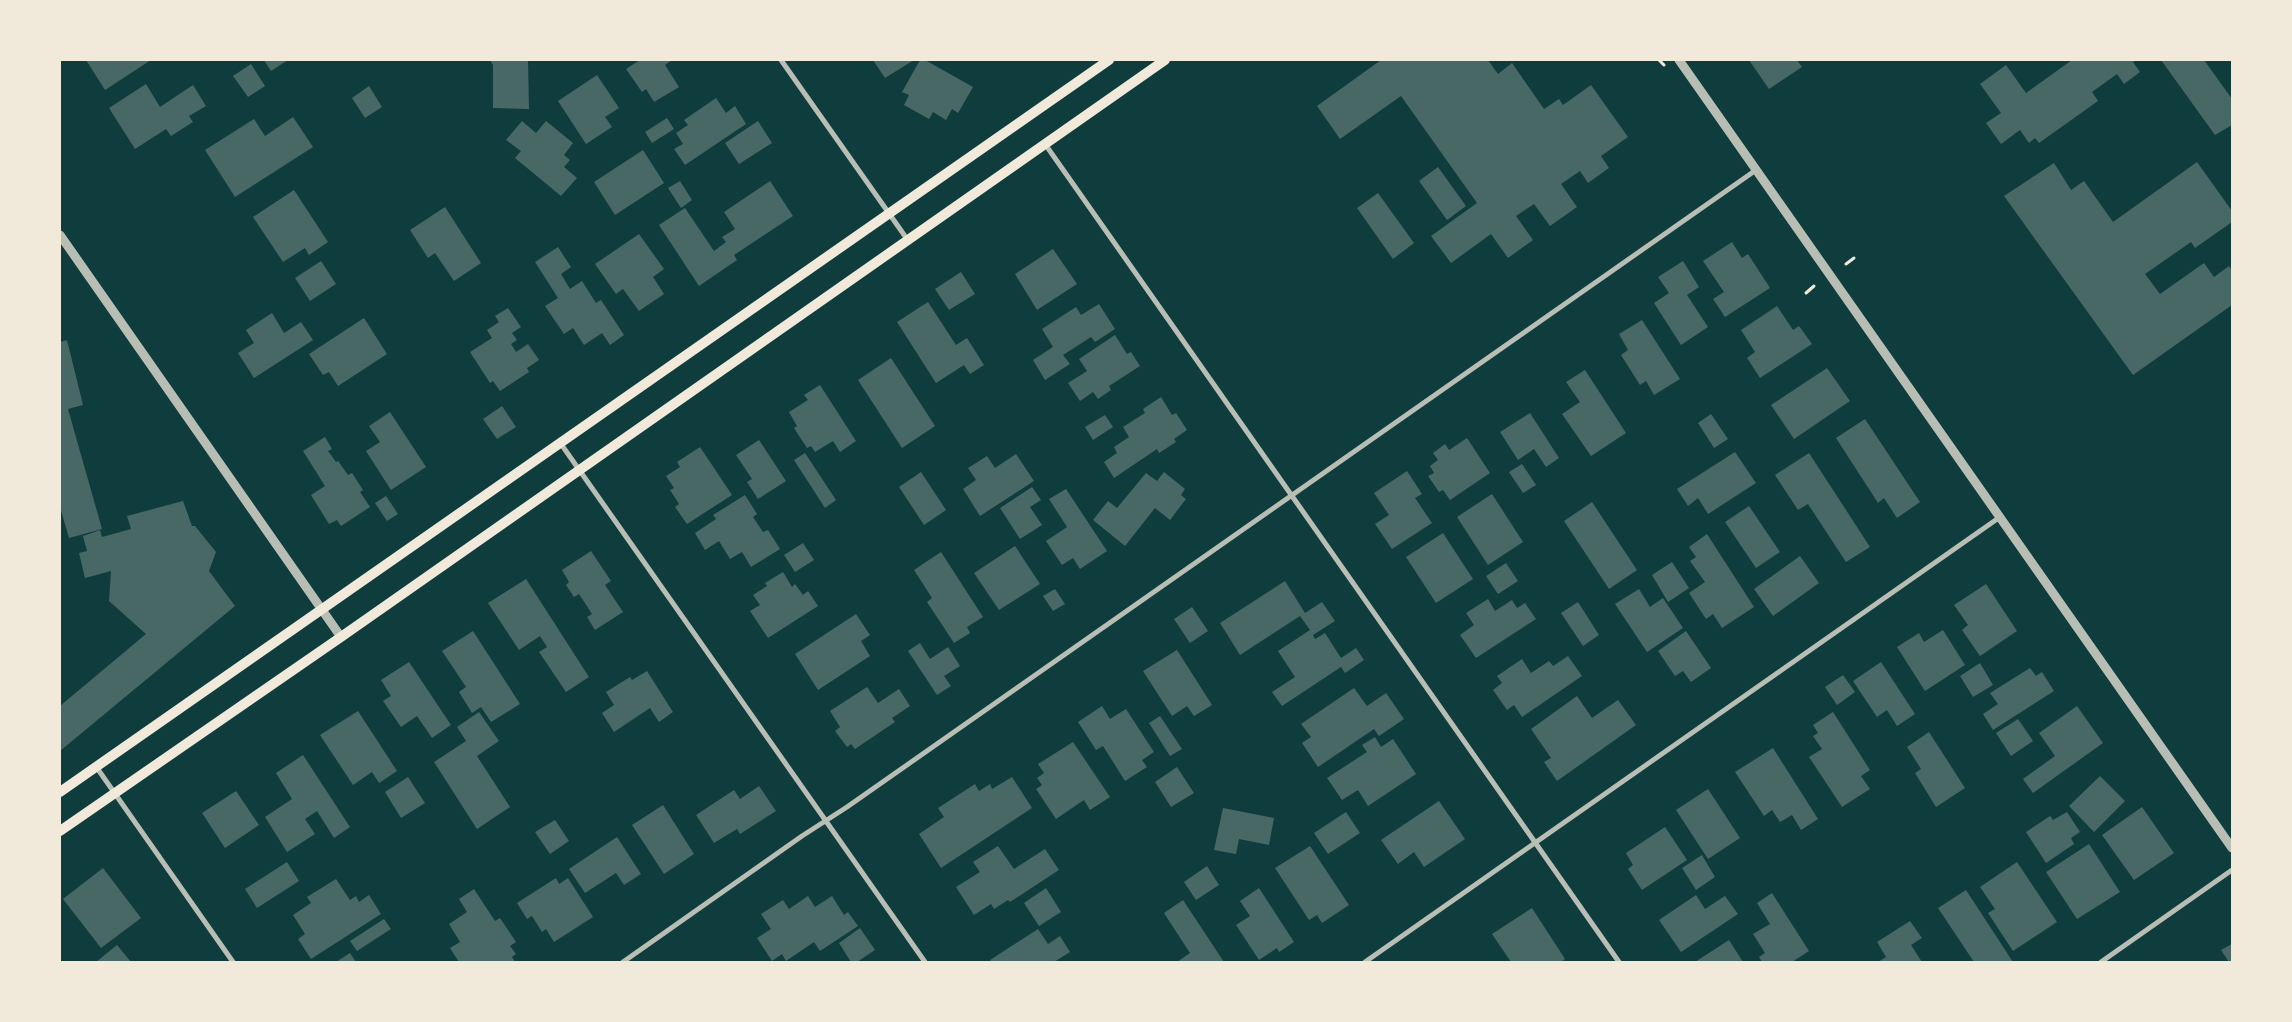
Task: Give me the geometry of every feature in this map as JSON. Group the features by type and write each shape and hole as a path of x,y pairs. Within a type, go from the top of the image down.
{"main road":[{"path":"60,792 1109,60"},
{"path":"60,831 341,637 1165,60"}],"street":[{"path":"782,60 907,239"},
{"path":"1679,60 2232,848"},
{"path":"1044,144 1618,962"},
{"path":"622,962 1756,170"},
{"path":"60,235 341,637"},
{"path":"561,444 925,962"},
{"path":"1364,962 2000,517"},
{"path":"97,768 233,962"},
{"path":"2101,962 2232,870"}],"path":[{"path":"1846,264 1854,258"},
{"path":"1806,293 1814,286"}],"building":[{"path":"86,60 151,60 105,90"},
{"path":"264,60 288,60 271,71"},
{"path":"490,60 528,60 529,109 493,108 493,65"},
{"path":"640,60 672,60 665,65 679,87 654,102 646,89 642,92 626,69"},
{"path":"873,60 914,60 885,78"},
{"path":"920,60 925,60 973,87 958,113 952,109 946,120 933,112 929,119 904,105 909,95 902,92"},
{"path":"1381,60 1488,60 1498,74 1512,63 1544,109 1559,99 1563,105 1591,85 1628,137 1601,156 1609,168 1588,183 1580,171 1561,184 1577,207 1550,226 1534,204 1516,216 1533,240 1508,258 1491,234 1451,263 1431,236 1477,203 1401,96 1340,139 1317,106"},
{"path":"1749,60 1797,60 1802,67 1769,89"},
{"path":"2072,60 2136,60 2133,62 2140,72 2124,84 2117,74 2092,92 2098,101 2039,143 2035,138 2029,143 2020,130 2001,144 1986,123 2001,113 1980,84 2006,65 2026,93"},
{"path":"2161,60 2204,60 2232,99 2232,125 2215,135"},
{"path":"251,64 265,86 248,97 233,76"},
{"path":"597,75 619,108 605,117 612,127 586,144 558,101"},
{"path":"146,84 160,107 193,85 206,106 189,116 193,122 171,136 166,129 135,149 109,108"},
{"path":"369,86 382,107 365,118 352,98"},
{"path":"716,98 726,113 735,106 746,124 685,165 674,149 683,144 676,133 688,125 684,120"},
{"path":"293,117 313,147 235,197 205,150 254,119 265,136"},
{"path":"667,118 674,129 652,143 645,132"},
{"path":"522,121 536,133 546,121 573,143 564,155 570,160 564,167 577,178 561,196 515,158 521,151 506,140"},
{"path":"758,121 772,143 739,164 725,143"},
{"path":"643,150 664,183 615,215 594,182"},
{"path":"2197,162 2232,211 2232,222 2195,248 2191,242 2145,274 2160,294 2204,263 2214,277 2229,266 2232,270 2232,305 2133,375 2004,196 2054,163 2071,190 2084,181 2113,222"},
{"path":"1438,167 1466,206 1447,220 1419,181"},
{"path":"680,181 692,200 681,208 668,188"},
{"path":"770,181 793,216 734,255 737,260 699,286 659,225 685,208 714,251 726,242 722,237 735,229 724,212"},
{"path":"294,190 328,242 309,255 305,248 283,262 253,217"},
{"path":"1378,193 1414,243 1393,259 1357,208"},
{"path":"445,207 481,263 454,281 435,253 428,258 410,230"},
{"path":"639,234 664,269 653,277 664,294 639,311 623,289 616,294 595,264"},
{"path":"1732,242 1742,258 1748,254 1770,288 1725,317 1713,299 1724,292 1703,261"},
{"path":"558,247 571,267 561,274 570,289 582,281 596,303 601,300 624,335 610,345 602,333 584,345 573,328 564,334 545,306 558,298 535,262"},
{"path":"1053,249 1077,284 1037,310 1015,274"},
{"path":"321,261 336,284 310,301 295,278"},
{"path":"1683,261 1699,287 1687,295 1708,327 1681,345 1654,303 1669,293 1658,277"},
{"path":"961,272 975,294 949,310 935,289"},
{"path":"928,302 956,345 967,338 984,365 970,374 964,365 936,383 897,322"},
{"path":"1099,304 1115,329 1095,342 1091,337 1063,355 1070,364 1045,380 1033,360 1053,347 1042,329 1076,307 1081,315"},
{"path":"1777,306 1793,330 1799,326 1812,344 1760,378 1747,358 1755,352 1741,330"},
{"path":"508,308 521,327 512,333 517,340 511,344 516,352 528,344 539,360 527,368 529,372 500,391 493,381 490,383 470,352 492,338 487,330 499,322 495,316"},
{"path":"272,313 284,333 301,322 313,340 254,378 238,353 254,343 246,330"},
{"path":"364,318 387,354 338,386 329,372 323,375 309,354"},
{"path":"1642,320 1680,379 1654,395 1646,381 1640,385 1621,355 1628,350 1619,334"},
{"path":"1115,335 1127,354 1131,352 1140,366 1109,386 1111,390 1098,399 1093,392 1080,401 1068,383 1087,371 1079,359"},
{"path":"67,340 83,405 68,409 102,529 69,538 60,507 60,342"},
{"path":"891,358 935,426 902,448 858,380"},
{"path":"1827,368 1850,401 1794,439 1771,405"},
{"path":"1585,370 1626,433 1591,456 1562,414 1580,402 1566,382"},
{"path":"820,385 856,441 840,452 833,441 815,452 811,446 807,448 794,428 797,426 789,412 808,400 804,395"},
{"path":"1161,397 1172,415 1176,413 1187,430 1174,439 1176,442 1159,453 1157,449 1114,478 1104,462 1117,453 1114,447 1129,437 1123,427 1145,413 1143,409"},
{"path":"502,406 516,427 497,439 483,419"},
{"path":"390,412 426,467 391,490 366,451 380,442 369,426"},
{"path":"1530,413 1559,458 1546,467 1534,449 1518,460 1500,432"},
{"path":"1711,414 1728,439 1714,448 1698,423"},
{"path":"1105,415 1113,427 1093,440 1085,427"},
{"path":"1865,419 1920,502 1897,518 1884,498 1878,503 1836,438"},
{"path":"325,437 332,449 328,451 348,475 352,473 363,490 360,492 370,507 341,526 337,520 329,524 311,495 325,486 303,451"},
{"path":"1467,438 1490,473 1450,500 1443,490 1439,492 1428,476 1434,473 1430,466 1438,460 1433,453 1445,444 1449,450"},
{"path":"759,440 786,481 758,499 747,482 752,479 736,455"},
{"path":"700,447 732,495 687,524 675,507 679,504 670,490 674,488 666,476 680,467 677,462"},
{"path":"1735,452 1756,483 1708,514 1698,498 1688,506 1677,489"},
{"path":"805,453 836,500 825,508 794,460"},
{"path":"1809,453 1870,547 1846,562 1808,504 1798,510 1775,475"},
{"path":"1016,454 1034,481 980,516 963,489 976,480 968,468 987,456 995,468"},
{"path":"1522,464 1536,485 1523,493 1509,472"},
{"path":"1407,471 1422,494 1415,498 1432,523 1392,549 1375,524 1389,515 1374,493"},
{"path":"921,472 946,510 924,525 899,487"},
{"path":"1164,472 1185,489 1181,495 1186,499 1170,520 1155,508 1125,546 1093,520 1108,501 1117,508 1146,473 1157,481"},
{"path":"1032,487 1041,500 1030,507 1042,525 1020,539 1000,508"},
{"path":"1066,489 1107,551 1080,569 1073,558 1062,565 1046,541 1067,527 1049,499"},
{"path":"1492,494 1523,542 1488,565 1457,517"},
{"path":"745,495 757,514 753,517 763,532 768,530 780,549 751,567 742,552 730,559 719,541 705,550 695,533 716,519 713,515"},
{"path":"386,496 398,514 387,521 375,503"},
{"path":"183,501 192,526 195,526 216,552 209,571 235,606 60,751 60,706 146,634 109,601 111,571 85,578 79,553 87,551 83,536 100,530 102,537 131,529 127,516"},
{"path":"1592,502 1637,570 1609,589 1564,521"},
{"path":"1749,506 1780,552 1756,568 1725,522"},
{"path":"1443,533 1473,579 1436,603 1406,557"},
{"path":"1707,534 1754,607 1722,628 1713,614 1706,619 1689,593 1705,582 1690,561 1696,557 1689,547"},
{"path":"803,543 814,560 795,572 784,555"},
{"path":"1015,546 1040,584 999,610 974,573"},
{"path":"591,551 611,581 605,585 623,612 595,630 587,617 592,614 579,594 574,597 566,585 569,582 562,570"},
{"path":"941,552 983,617 967,627 970,633 954,643 927,602 932,598 914,570"},
{"path":"1800,556 1819,583 1773,616 1754,589"},
{"path":"1672,562 1689,588 1668,602 1652,575"},
{"path":"1506,563 1518,581 1498,594 1486,576"},
{"path":"783,572 792,587 795,584 803,595 808,591 818,606 768,638 750,611 760,605 753,595 767,586 765,583"},
{"path":"526,579 589,677 566,692 539,652 547,647 540,636 519,650 488,603"},
{"path":"1285,581 1305,613 1322,602 1335,621 1313,635 1315,639 1325,633 1341,658 1356,648 1364,660 1345,673 1341,667 1282,706 1272,692 1295,677 1278,651 1310,630 1300,616 1240,655 1220,623"},
{"path":"1986,584 2017,631 1980,656 1962,630 1968,625 1954,605"},
{"path":"1055,589 1065,604 1053,611 1043,596"},
{"path":"1639,589 1650,607 1663,598 1683,628 1647,652 1615,604"},
{"path":"1488,599 1495,611 1512,600 1517,608 1525,603 1536,619 1476,658 1460,635 1474,625 1466,613"},
{"path":"1578,602 1599,635 1583,646 1561,613"},
{"path":"1192,607 1208,631 1190,643 1174,619"},
{"path":"856,614 870,635 861,641 870,656 818,690 795,654"},
{"path":"1943,630 1965,665 1925,691 1897,647 1919,633 1924,642"},
{"path":"473,631 520,704 491,722 481,707 472,713 459,692 466,687 442,651"},
{"path":"1686,631 1711,668 1691,682 1683,671 1675,676 1658,651"},
{"path":"920,643 930,659 948,647 960,666 944,676 951,686 937,695 908,651"},
{"path":"1177,650 1212,705 1194,716 1187,706 1172,716 1143,671"},
{"path":"1568,656 1582,676 1522,717 1514,705 1507,710 1493,690 1502,683 1497,676 1522,659 1531,673 1549,661 1553,666"},
{"path":"409,662 451,725 432,738 417,716 401,727 383,701 391,696 381,680"},
{"path":"1881,662 1915,714 1897,726 1887,710 1877,717 1853,681"},
{"path":"1980,663 1993,685 1973,697 1960,676"},
{"path":"2030,668 2036,676 2042,672 2054,691 1993,730 1983,714 1998,704 1990,693"},
{"path":"647,671 673,712 659,722 650,708 614,732 602,713 614,705 606,692 630,677 632,680"},
{"path":"1843,675 1855,692 1837,705 1825,687"},
{"path":"867,687 878,703 899,689 910,706 892,718 895,722 855,749 851,744 847,747 835,731 840,727 830,711"},
{"path":"1354,688 1367,706 1386,693 1404,719 1379,736 1374,729 1318,767 1302,743 1311,737 1301,724"},
{"path":"1577,696 1592,718 1618,700 1636,725 1557,781 1544,762 1551,758 1531,729"},
{"path":"1102,706 1110,719 1126,709 1154,752 1142,760 1147,767 1125,781 1103,746 1096,750 1078,722"},
{"path":"2077,706 2103,743 2033,793 2023,779 2055,756 2039,733"},
{"path":"358,711 397,771 379,783 372,772 353,785 320,735"},
{"path":"479,712 499,741 477,756 510,807 477,829 434,762 466,741 457,727"},
{"path":"1833,712 1870,770 1861,776 1870,789 1842,807 1809,757 1822,749 1813,736 1818,733 1813,725"},
{"path":"1160,716 1182,749 1170,756 1149,723"},
{"path":"2018,719 2033,741 2011,756 1996,733"},
{"path":"1929,732 1965,788 1936,807 1915,773 1921,769 1907,747"},
{"path":"1375,737 1381,747 1393,739 1416,774 1368,806 1358,790 1342,800 1327,778 1367,752 1362,745"},
{"path":"1073,742 1110,797 1090,810 1084,800 1056,819 1036,789 1042,785 1037,778 1044,773 1038,764"},
{"path":"1773,748 1818,819 1801,830 1792,815 1780,822 1772,810 1764,816 1735,772"},
{"path":"303,755 350,827 334,838 317,811 305,819 315,834 287,852 265,817 292,799 276,773"},
{"path":"1177,767 1194,793 1171,807 1155,782"},
{"path":"2100,776 2125,801 2094,832 2069,806"},
{"path":"408,777 425,803 401,818 385,792"},
{"path":"1012,777 1032,808 941,868 919,834 944,817 938,808 975,784 979,791 990,784 992,789"},
{"path":"759,786 776,811 740,834 737,829 714,843 696,815 734,790 740,799"},
{"path":"1708,789 1740,838 1708,859 1676,810"},
{"path":"236,791 259,825 225,848 202,813"},
{"path":"1439,801 1465,839 1424,867 1414,852 1398,864 1381,840"},
{"path":"663,805 694,854 664,874 632,825"},
{"path":"2142,807 2174,853 2134,880 2102,835"},
{"path":"1223,808 1274,818 1269,845 1239,839 1236,854 1214,850"},
{"path":"1346,812 1360,833 1328,854 1314,833"},
{"path":"2067,812 2080,832 2071,838 2074,844 2046,863 2026,832 2050,816 2053,820"},
{"path":"555,820 569,841 550,854 535,832"},
{"path":"1665,827 1687,860 1642,890 1628,869 1633,865 1626,853"},
{"path":"617,837 641,874 624,885 616,873 585,893 569,869"},
{"path":"2089,844 2120,892 2077,919 2046,872"},
{"path":"998,846 1014,869 1045,849 1059,870 1010,902 1008,900 994,909 991,904 974,915 956,887 980,872 973,862"},
{"path":"1310,846 1349,905 1322,923 1317,915 1309,920 1275,868"},
{"path":"1702,855 1715,877 1696,890 1682,868"},
{"path":"287,862 299,881 257,908 245,889"},
{"path":"2017,862 2057,922 2013,951 1988,913 1995,909 1980,887"},
{"path":"1207,866 1219,885 1196,900 1184,882"},
{"path":"103,868 141,918 101,948 63,899"},
{"path":"556,878 559,884 568,878 593,917 554,942 546,929 542,932 532,916 527,919 517,903"},
{"path":"336,879 350,900 356,896 359,902 369,895 381,914 311,959 298,939 305,934 293,915 311,903 307,897"},
{"path":"1046,888 1061,912 1039,926 1024,903"},
{"path":"1259,888 1294,942 1279,952 1277,948 1259,960 1236,925 1250,916 1240,901"},
{"path":"474,889 495,921 500,918 516,942 510,946 516,954 512,957 515,962 459,962 450,948 460,942 449,924 467,912 459,899"},
{"path":"1966,890 2013,962 1974,962 1938,908"},
{"path":"1772,893 1809,951 1792,962 1762,962 1759,957 1765,953 1753,934 1770,924 1757,903"},
{"path":"1696,895 1705,909 1725,896 1738,914 1681,952 1659,920"},
{"path":"808,896 815,907 832,896 844,915 848,912 858,926 820,951 814,942 786,961 782,954 772,961 757,938 771,929 761,914 783,900 789,909"},
{"path":"1183,900 1224,962 1177,962 1190,953 1164,913"},
{"path":"1532,908 1565,959 1561,962 1511,962 1492,934"},
{"path":"384,919 391,929 357,951 350,941"},
{"path":"1910,921 1922,938 1911,945 1922,962 1878,962 1886,957 1877,942"},
{"path":"860,928 875,950 857,962 851,962 839,943"},
{"path":"1038,929 1048,944 1060,936 1070,952 1054,962 992,962 990,960"},
{"path":"1729,940 1743,962 1695,962"},
{"path":"2232,944 2232,962 2229,962 2221,950"},
{"path":"117,945 131,962 96,962"},
{"path":"350,953 356,962 336,962"}]}
